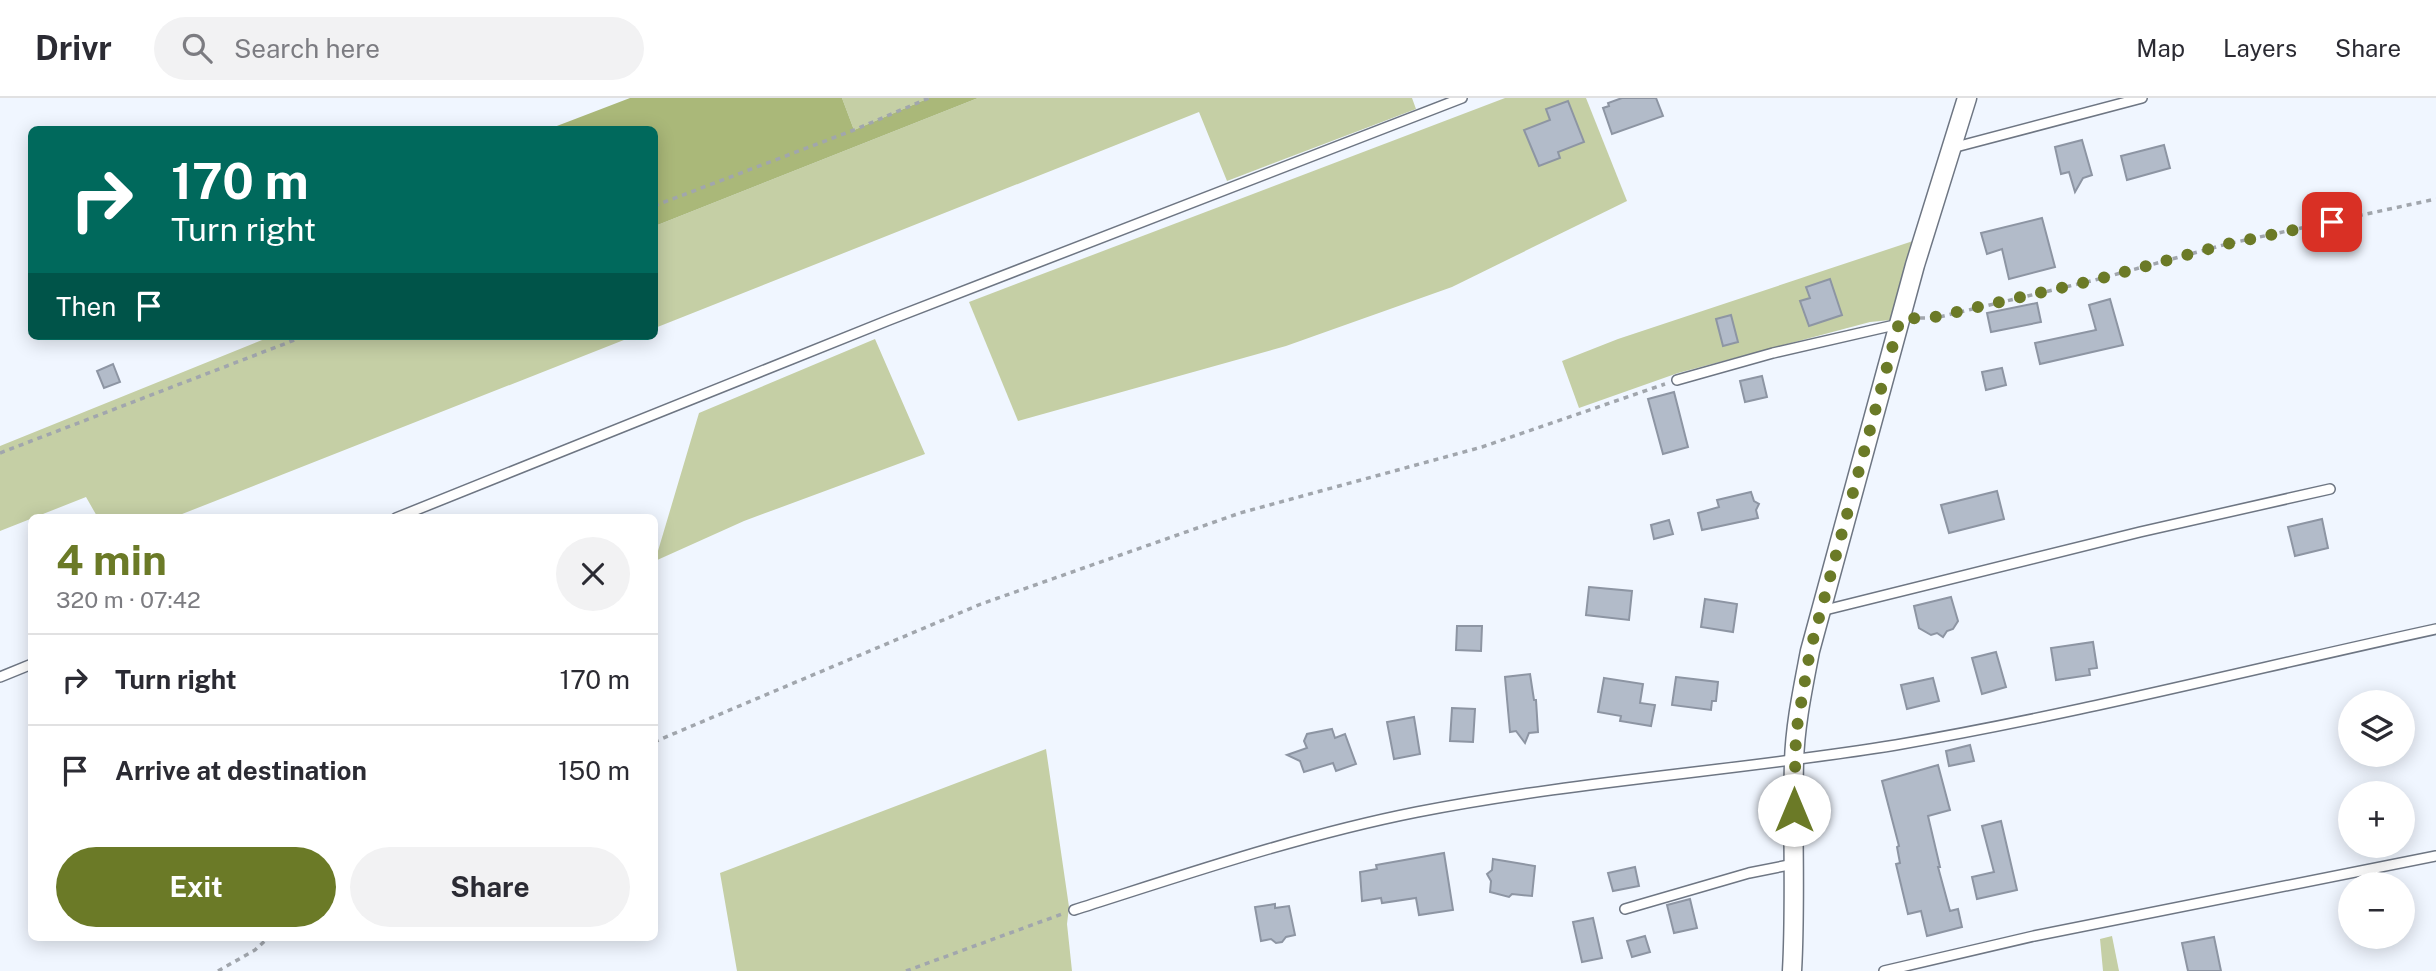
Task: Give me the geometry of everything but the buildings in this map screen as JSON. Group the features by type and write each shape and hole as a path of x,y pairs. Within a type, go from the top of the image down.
{"street":[{"path":"1792,971 1794,760 1799,706 1821,611 1900,322 1967,98"}],"lane":[{"path":"406,514 889,320 1462,98"},
{"path":"1950,148 2143,98"},
{"path":"1677,380 1900,322"},
{"path":"1821,611 2140,532 2330,489"},
{"path":"1074,910 1240,857 1418,812 1562,789 1898,744 2119,701 2436,629"},
{"path":"0,677 28,666"},
{"path":"1884,971 2034,936 2436,856"},
{"path":"1625,909 1749,873 1794,864"}],"path":[{"path":"658,204 854,130 929,98"},
{"path":"1900,322 1935,317 2095,280 2227,244 2436,199"},
{"path":"0,453 295,340"},
{"path":"658,740 969,609 1188,531 1240,513 1482,447 1677,380"},
{"path":"906,971 1074,910"},
{"path":"218,971 255,950 265,941"}],"green space":[{"path":"630,98 842,98 854,130 929,98 978,98 658,225 658,126 557,126"},
{"path":"842,98 929,98 854,130"},
{"path":"978,98 1412,98 1416,109 1227,181 1199,112 658,327 658,225"},
{"path":"1505,98 1586,98 1627,201 1452,287 1286,346 1018,421 969,302"},
{"path":"1913,241 1891,320 1870,322 1678,373 1579,408 1562,361 1618,339"},
{"path":"875,339 925,454 744,521 658,560 658,551 699,413"},
{"path":"262,340 624,340 182,514 96,514 86,497 43,514 28,514 28,520 0,531 0,446"},
{"path":"1046,749 1069,907 1067,924 1072,971 737,971 720,873"},
{"path":"2112,936 2119,971 2103,971 2100,939"}],"route":[{"path":"1794,810 1796,733 1810,651 1900,319 1935,317 2095,280 2227,244 2332,222"}]}
